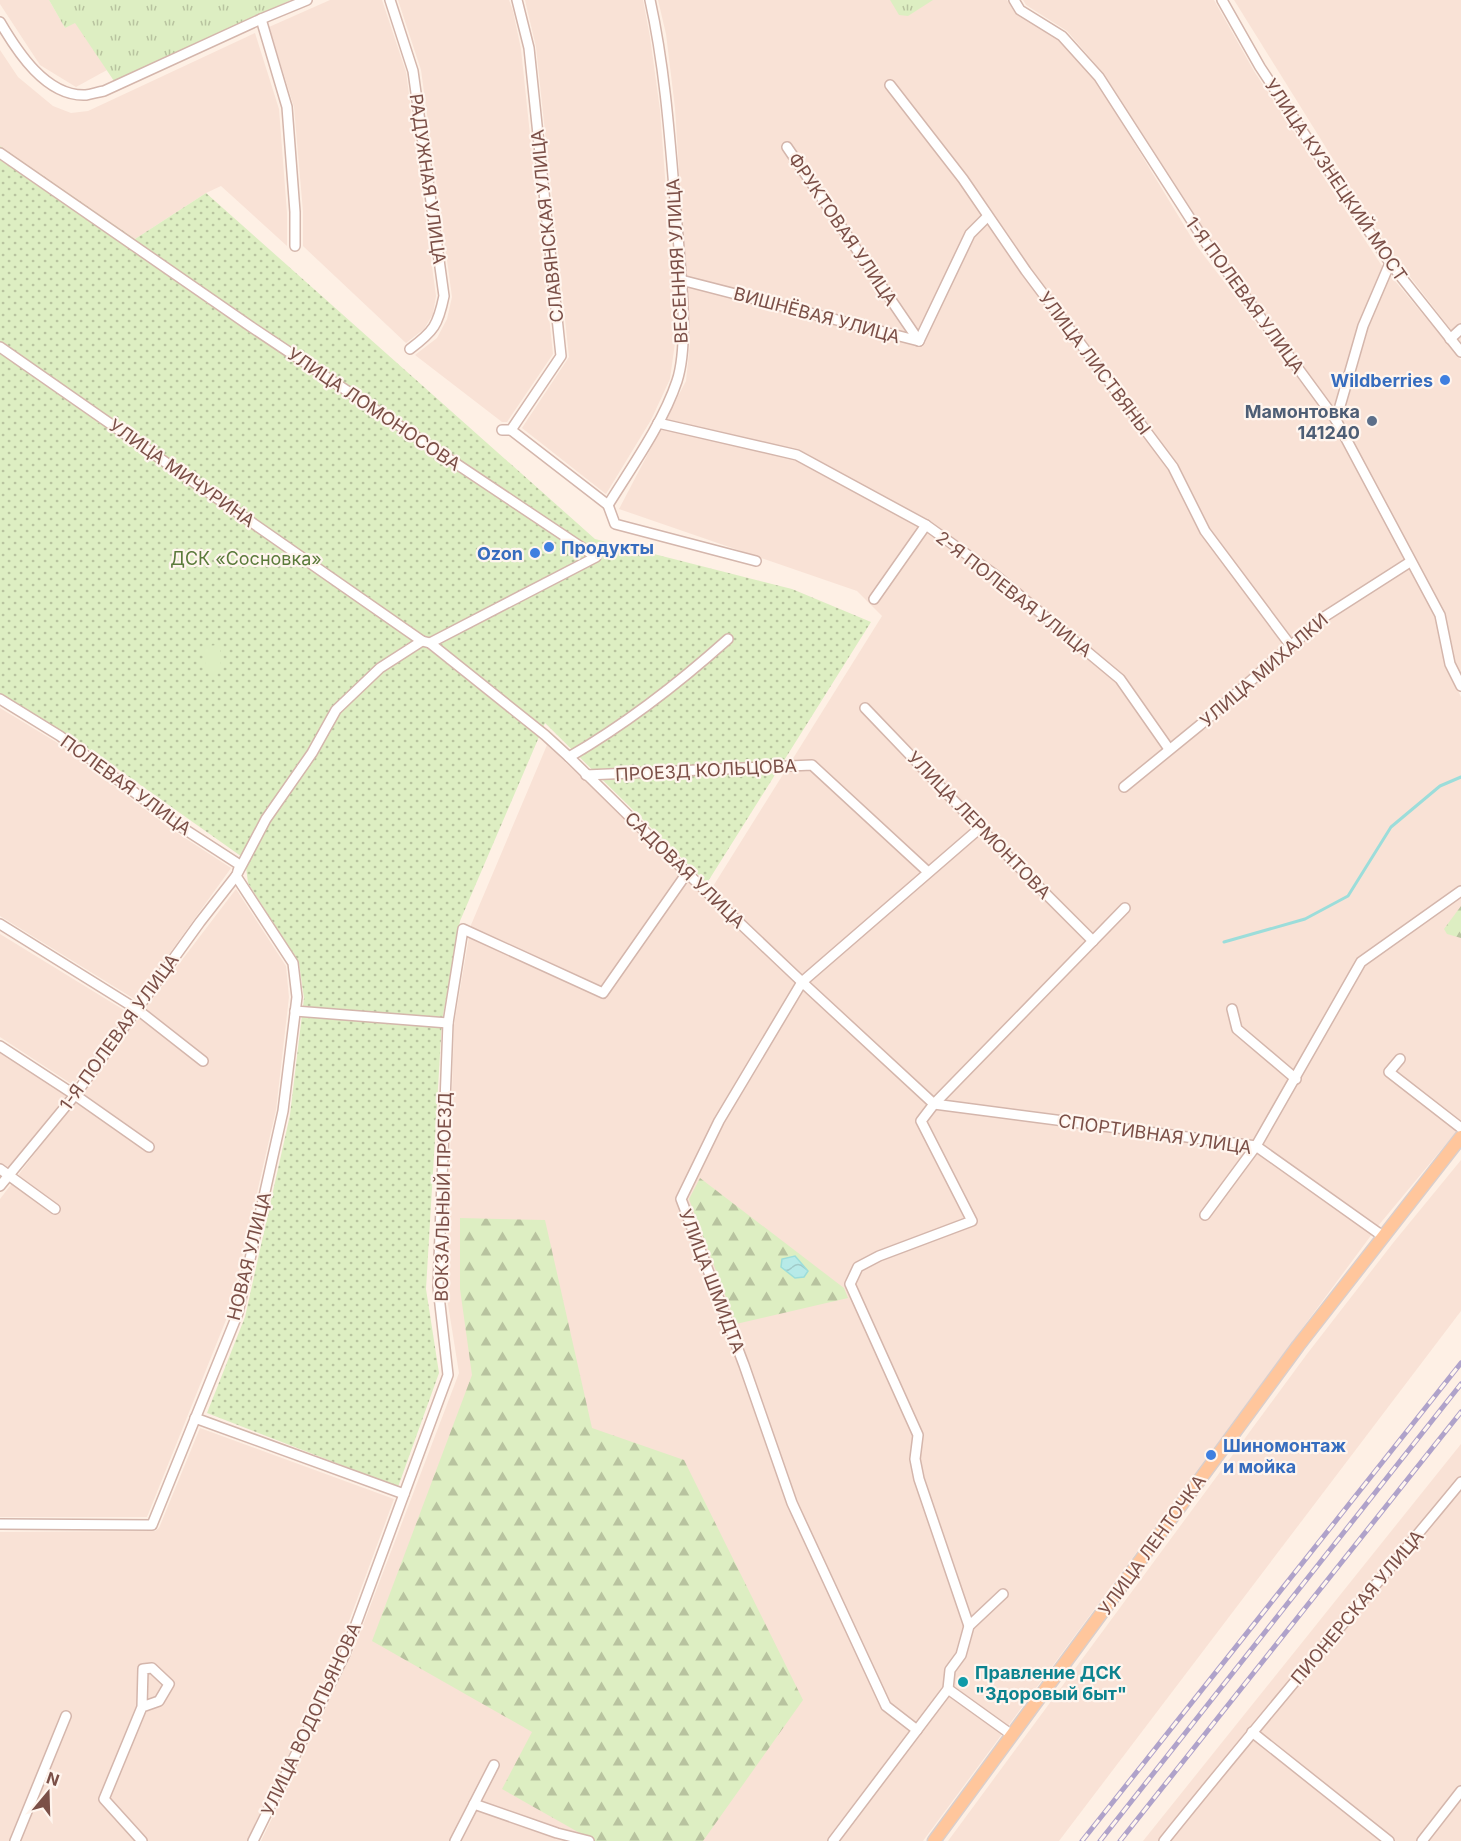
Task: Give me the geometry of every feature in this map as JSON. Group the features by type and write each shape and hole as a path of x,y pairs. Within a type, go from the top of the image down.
{"main road":[{"name":"УЛИЦА ЛЕНТОЧКА","path":"934,1841 1298,1346 1461,1137"}],"street":[{"path":"0,22 17,51 40,76 70,92 85,95 104,91 306,0"},
{"name":"РАДУЖНАЯ УЛИЦА","path":"390,0 413,71 444,296 440,316 430,334 410,349"},
{"name":"СЛАВЯНСКАЯ УЛИЦА","path":"517,0 529,48 561,356 507,430 609,505"},
{"name":"ВЕСЕННЯЯ УЛИЦА","path":"609,505 658,423 677,381 683,343 681,280 667,109 658,35 650,0"},
{"name":"1-Я ПОЛЕВАЯ УЛИЦА","path":"1014,0 1020,10 1062,36 1099,77 1206,243 1336,420 1440,615 1450,664 1461,686"},
{"name":"УЛИЦА КУЗНЕЦКИЙ МОСТ","path":"1222,0 1260,67 1390,263 1461,352"},
{"path":"261,19 287,107 295,212 295,246"},
{"name":"УЛИЦА ЛИСТВЯНЫ","path":"890,85 963,179 987,217 1173,467 1205,531 1291,646"},
{"name":"ФРУКТОВАЯ УЛИЦА","path":"787,147 919,341"},
{"name":"УЛИЦА ЛОМОНОСОВА","path":"0,153 239,319 596,557 426,642"},
{"name":"ВИШНЁВАЯ УЛИЦА","path":"681,280 919,341 970,234 987,217"},
{"path":"1336,420 1363,326 1390,263"},
{"path":"1450,339 1461,329"},
{"name":"УЛИЦА МИЧУРИНА","path":"0,347 426,642"},
{"name":"2-Я ПОЛЕВАЯ УЛИЦА","path":"658,423 797,455 926,525 993,574 1120,679 1169,749"},
{"path":"609,505 615,524 756,561"},
{"path":"874,599 926,525"},
{"name":"УЛИЦА МИХАЛКИ","path":"1124,787 1200,725 1324,617 1410,562"},
{"path":"569,757 602,738 688,675 728,639"},
{"name":"1-Я ПОЛЕВАЯ УЛИЦА","path":"0,1186 4,1171 75,1095 200,921 236,876 266,819 312,753 336,710 380,668 426,642"},
{"name":"САДОВАЯ УЛИЦА","path":"426,642 545,735 687,873 934,1104"},
{"name":"ПОЛЕВАЯ УЛИЦА","path":"0,699 60,736 175,823 240,865 236,876"},
{"name":"УЛИЦА ЛЕРМОНТОВА","path":"865,708 1093,941"},
{"name":"ПРОЕЗД КОЛЬЦОВА","path":"586,775 812,765 928,872"},
{"name":"УЛИЦА ШМИДТА","path":"917,1730 886,1706 792,1503 744,1365 681,1199 719,1121 802,982 980,828"},
{"name":"ВОКЗАЛЬНЫЙ ПРОЕЗД","path":"404,1494 448,1375 438,1287 448,1023 463,929 603,993 687,873"},
{"name":"НОВАЯ УЛИЦА","path":"0,1524 152,1525 238,1313 283,1111 297,997 293,963 236,876"},
{"path":"1205,1215 1256,1146 1361,962 1461,891"},
{"path":"969,1626 919,1479 915,1459 918,1436 850,1284 858,1267 879,1256 972,1221 921,1121 934,1104 1125,908"},
{"path":"0,924 138,1010 203,1061"},
{"path":"1232,1009 1237,1029 1296,1079"},
{"path":"295,1011 448,1023"},
{"path":"0,1046 150,1147"},
{"path":"1400,1059 1389,1072 1461,1128"},
{"name":"СПОРТИВНАЯ УЛИЦА","path":"934,1104 1256,1146 1384,1237"},
{"path":"4,1171 55,1209"},
{"path":"195,1418 404,1494"},
{"name":"ПИОНЕРСКАЯ УЛИЦА","path":"1164,1841 1461,1482"},
{"name":"УЛИЦА ВОДОПЬЯНОВА","path":"253,1841 345,1654 404,1494"},
{"path":"833,1841 948,1689 950,1670 961,1655 969,1626 1003,1594"},
{"path":"948,1689 1012,1735"},
{"path":"142,1707 104,1799 142,1841"},
{"path":"15,1841 66,1716"},
{"path":"1252,1732 1389,1841"},
{"path":"455,1841 495,1765"},
{"path":"1422,1841 1461,1791"},
{"path":"474,1804 558,1833 589,1841"}],"shaded area":[{"path":"0,0 49,0 65,28 75,22 107,70 76,87 40,65 0,4"},
{"path":"330,0 382,0 406,72 436,296 433,314 424,329 406,343 303,246 303,212 294,107 269,27"},
{"path":"398,0 509,0 513,11 521,49 553,354 507,422 502,422 415,355 437,338 447,319 452,297 421,70"},
{"path":"525,0 643,0 650,37 660,110 673,280 675,343 670,379 651,420 606,494 522,428 569,357 536,47"},
{"path":"658,0 1007,0 1015,13 1057,38 1096,80 1196,245 1332,423 1436,618 1449,672 1461,697 1461,1126 1378,1226 923,1841 261,1841 352,1654 459,1373 446,1292 454,1025 471,925 547,745 707,896 882,616 857,591 619,509 686,381 690,342 675,108 666,34"},
{"path":"1023,0 1214,0 1254,71 1380,263 1461,360 1461,678 1456,668 1443,614 1341,421 1209,237 1104,74 1067,31 1026,5"},
{"path":"1234,0 1461,0 1461,343 1391,252"},
{"path":"255,33 279,109 287,213 287,246 221,186 206,193 135,239 0,148 0,50 18,77 53,106 71,113 88,111"},
{"path":"0,708 56,742 171,829 231,868 136,1000 0,916"},
{"path":"236,889 286,966 289,997 276,1110 230,1310 147,1517 0,1517 0,1199"},
{"path":"0,934 127,1012 73,1085 0,1037"},
{"path":"0,1051 70,1093 0,1181"},
{"path":"1461,1160 1461,1311 1059,1841 948,1841 1307,1354"},
{"path":"200,1428 394,1499 338,1651 247,1841 0,1841 0,1532 155,1531 159,1528"},
{"path":"1461,1444 1461,1841 1143,1841"}],"green space":[{"path":"49,0 291,0 114,81 75,23 65,28"},
{"path":"890,0 933,0 908,16 899,15"},
{"name":"ДСК «Сосновка»","path":"0,146 135,239 206,193 595,539 792,589 871,622 707,883 545,723 460,921 442,1021 426,1289 439,1373 398,1487 207,1413 245,1317 290,1115 304,998 299,963 248,883 245,859 98,755 0,693"},
{"path":"220,645 221,673 206,673 204,646"},
{"path":"1461,906 1461,938 1447,934 1444,929"},
{"path":"700,1178 844,1288 848,1298 736,1324 689,1199"},
{"path":"460,1218 545,1220 592,1428 684,1460 803,1700 703,1841 594,1841 502,1789 532,1732 372,1641 472,1375 460,1289"}],"water":[{"path":"795,1256 808,1271 804,1277 795,1278 781,1267 782,1259"}],"waterway":[{"path":"1224,942 1305,919 1348,896 1391,827 1440,786 1461,777"}],"railway":[{"path":"1082,1841 1461,1363"},
{"path":"1100,1841 1461,1384"},
{"path":"1120,1841 1461,1412"}],"place":[{"name":"Wildberries","path":"1445,380"},
{"name":"Мамонтовка 141240","path":"1372,421"},
{"name":"Продукты","path":"549,547"},
{"name":"Ozon","path":"535,553"},
{"name":"Шиномонтаж и мойка","path":"1211,1455"},
{"name":"Правление ДСК \"Здоровый быт\"","path":"963,1682"}]}
